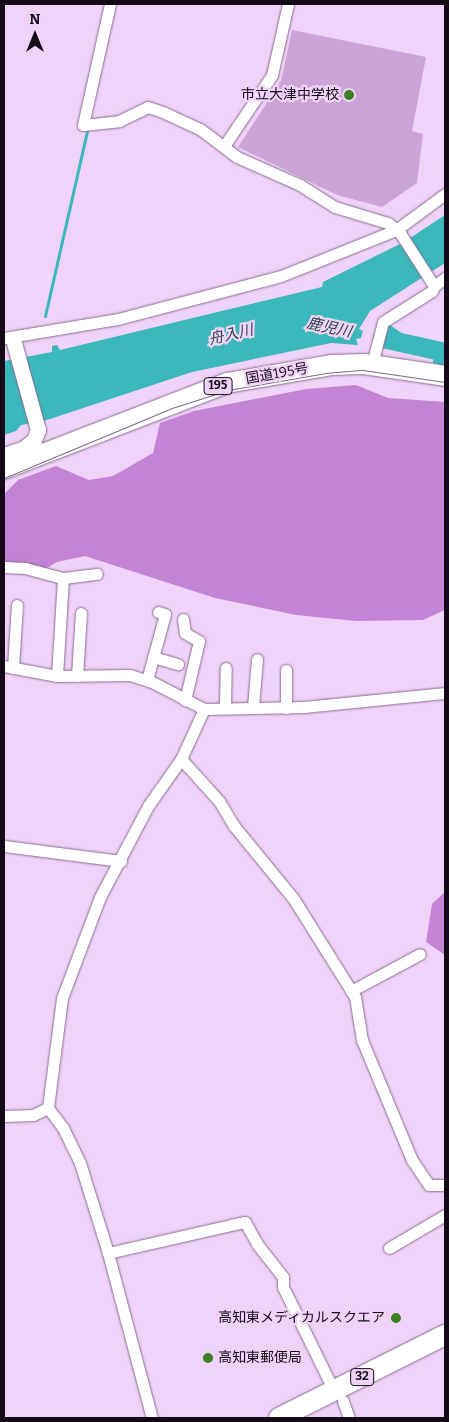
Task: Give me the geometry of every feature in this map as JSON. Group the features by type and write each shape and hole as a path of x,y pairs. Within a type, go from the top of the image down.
{"highway":[{"name":"国道195号","path":"4,469 227,383 332,365 372,364 445,376"},
{"name":"32","path":"279,1418 342,1404 445,1335"},
{"name":"32","path":"310,1418 342,1404 445,1350"}],"street":[{"path":"110,4 83,125 119,121 148,107 200,129 237,158 300,185 336,207 388,223 398,232 433,284 432,291 383,322 372,364"},
{"path":"224,146 272,75 288,4"},
{"path":"4,455 24,448 34,440 38,430 7,339 118,319 230,291 398,232 445,194"},
{"path":"433,284 445,278"},
{"path":"4,567 25,568 63,578 97,574"},
{"path":"57,676 63,578"},
{"path":"17,605 8,667 57,676 125,674 147,680 204,708 286,708 445,693"},
{"path":"147,680 165,614 158,612"},
{"path":"77,676 81,613"},
{"path":"183,619 185,633 199,641 185,700"},
{"path":"153,657 178,664"},
{"path":"253,707 256,660"},
{"path":"225,707 226,668"},
{"path":"286,670 286,708"},
{"path":"152,1418 108,1253 80,1163 63,1128 48,1108 62,998 100,897 121,861 148,806 181,759 204,708"},
{"path":"181,759 219,801 234,826 293,898 351,991 362,1040 412,1160 429,1185 445,1185"},
{"path":"4,846 121,861"},
{"path":"351,991 420,954"},
{"path":"4,1116 33,1115 48,1108"},
{"path":"389,1248 445,1215"},
{"path":"108,1253 245,1222 257,1244 283,1277 283,1287 342,1404"}],"shaded area":[{"name":"市立大津中学校","path":"292,30 426,57 412,131 423,134 417,183 382,207 337,195 238,147 281,81"},
{"path":"356,385 388,398 445,402 445,610 423,620 356,621 296,615 215,598 85,556 57,562 45,569 4,564 4,494 18,480 56,466 89,480 113,476 153,453 160,423 194,411 306,389"},
{"path":"445,892 445,955 426,942 432,904"}],"water":[{"name":"舟入川","path":"445,215 445,263 370,311 359,329 363,331 361,338 356,339 358,345 331,343 192,372 44,421 21,425 16,431 4,435 4,361 52,352 52,346 57,345 60,350 322,287 323,282 404,242"},
{"path":"390,325 403,334 445,345 445,366 433,363 434,350 395,341 393,350 381,343 383,330"}],"waterway":[{"path":"45,316 88,126"},
{"name":"鹿児川","path":"382,338 445,352"}],"tram line":[{"path":"4,478 172,408 228,390 325,373 363,370 445,382"}],"place":[{"name":"市立大津中学校","path":"349,95"},
{"name":"高知東メディカルスクエア","path":"396,1318"},
{"name":"高知東郵便局","path":"208,1358"}]}
